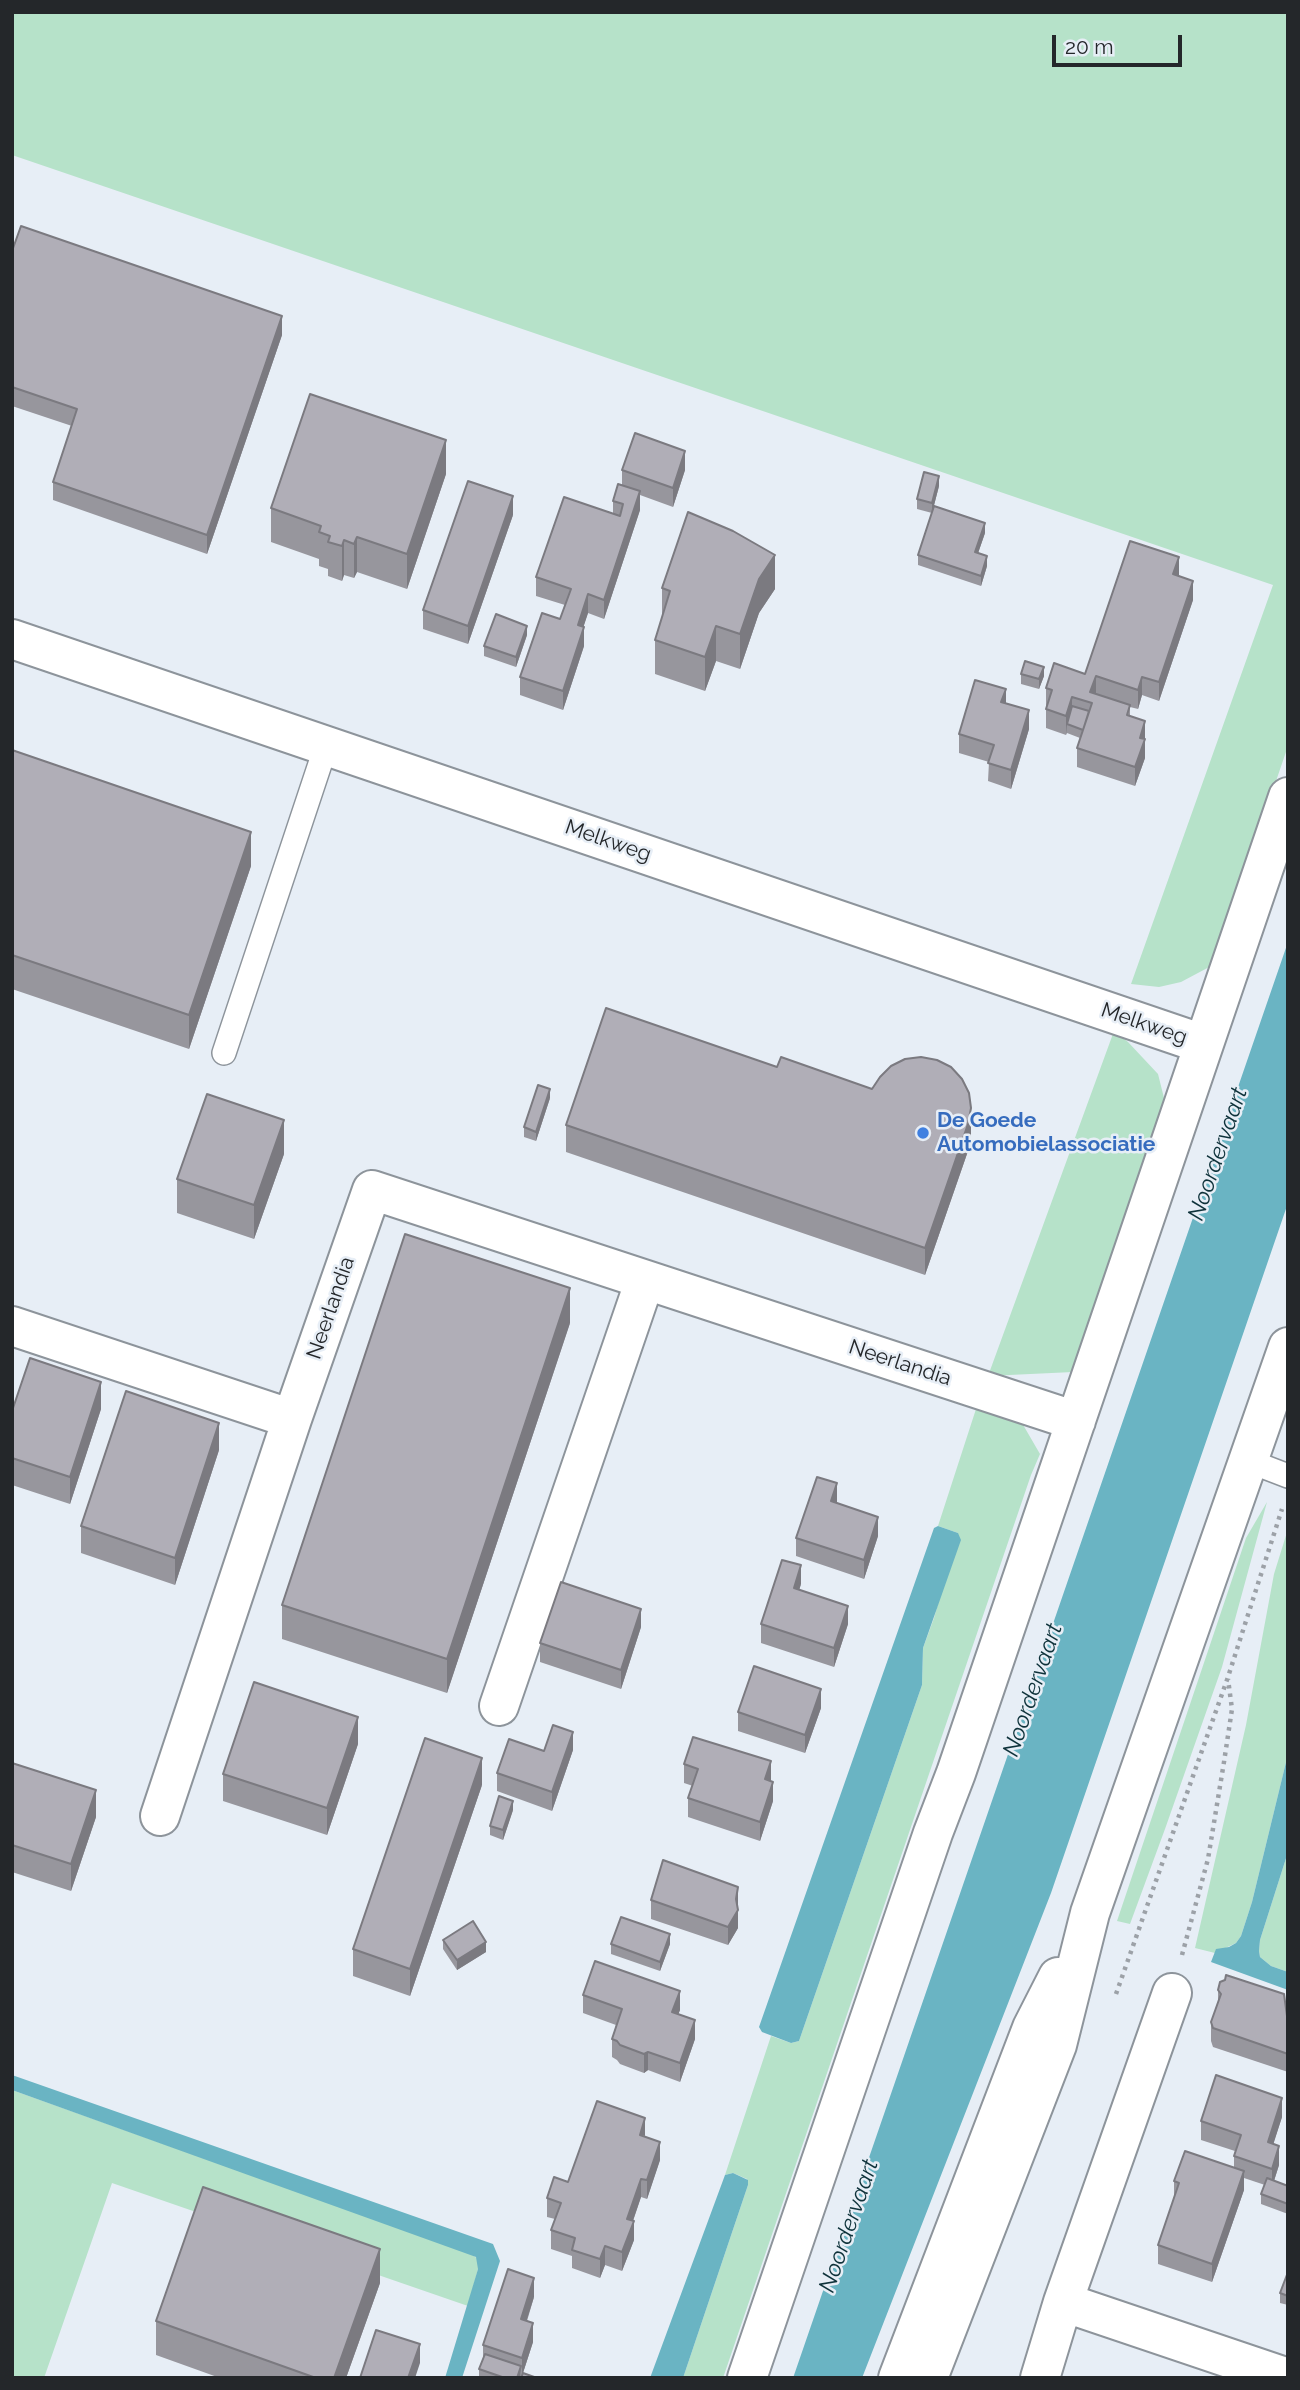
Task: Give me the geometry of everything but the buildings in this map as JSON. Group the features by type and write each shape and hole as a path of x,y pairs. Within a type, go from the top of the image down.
{"street":[{"name":"Melkweg","path":"12,639 1203,1044"},
{"path":"747,2378 1288,797"},
{"name":"Neerlandia","path":"292,1419 372,1189 1076,1421"},
{"path":"499,1706 645,1280"},
{"path":"12,1326 292,1419 160,1816"},
{"path":"928,2378 1057,2045 1090,1913 1288,1347"},
{"path":"898,2378 1032,2028 1090,1913"},
{"path":"1040,2378 1063,2302 1172,1993"},
{"path":"1063,2302 1288,2378"}],"lane":[{"path":"224,1053 327,746"},
{"path":"1249,1461 1288,1476"}],"path":[{"path":"1138,1936 1228,1677 1283,1504"},
{"path":"1172,1993 1208,1858 1232,1709 1228,1677"}],"green space":[{"path":"12,12 1288,12 1288,746 1213,965 1181,982 1159,987 1131,984 1273,585 12,155"},
{"path":"1114,1031 1158,1074 1165,1102 1073,1372 988,1376"},
{"path":"976,1409 1022,1423 1040,1454 723,2378 683,2378 748,2185 747,2179 733,2173 725,2175 771,2036 791,2043 799,2041 922,1685 923,1648 958,1533 938,1526"},
{"path":"1267,1502 1222,1667 1165,1829 1130,1924 1117,1921 1246,1538"},
{"path":"1288,1529 1288,1754 1252,1902 1241,1936 1236,1943 1215,1953 1195,1948 1246,1725 1274,1574"},
{"path":"1288,1852 1288,1972 1271,1966 1260,1957 1259,1951 1260,1940"},
{"path":"12,2090 470,2253 478,2259 478,2269 468,2306 112,2183 44,2378 12,2378"}],"water":[{"name":"Noordervaart","path":"1288,942 1288,1203 1051,1893 862,2378 793,2378"},
{"path":"938,1526 958,1533 961,1540 923,1648 922,1685 799,2041 791,2043 762,2032 759,2027 934,1528"},
{"path":"1288,1754 1288,1852 1260,1940 1259,1951 1260,1957 1271,1966 1288,1972 1288,1990 1211,1962 1216,1949 1229,1947 1241,1936 1252,1902"},
{"path":"12,2075 493,2244 500,2261 462,2378 445,2378 478,2269 476,2257 12,2090"},
{"path":"733,2173 748,2180 748,2185 683,2378 650,2378 725,2175"}],"place":[{"name":"De Goede Automobielassociatie","path":"923,1133"}]}
